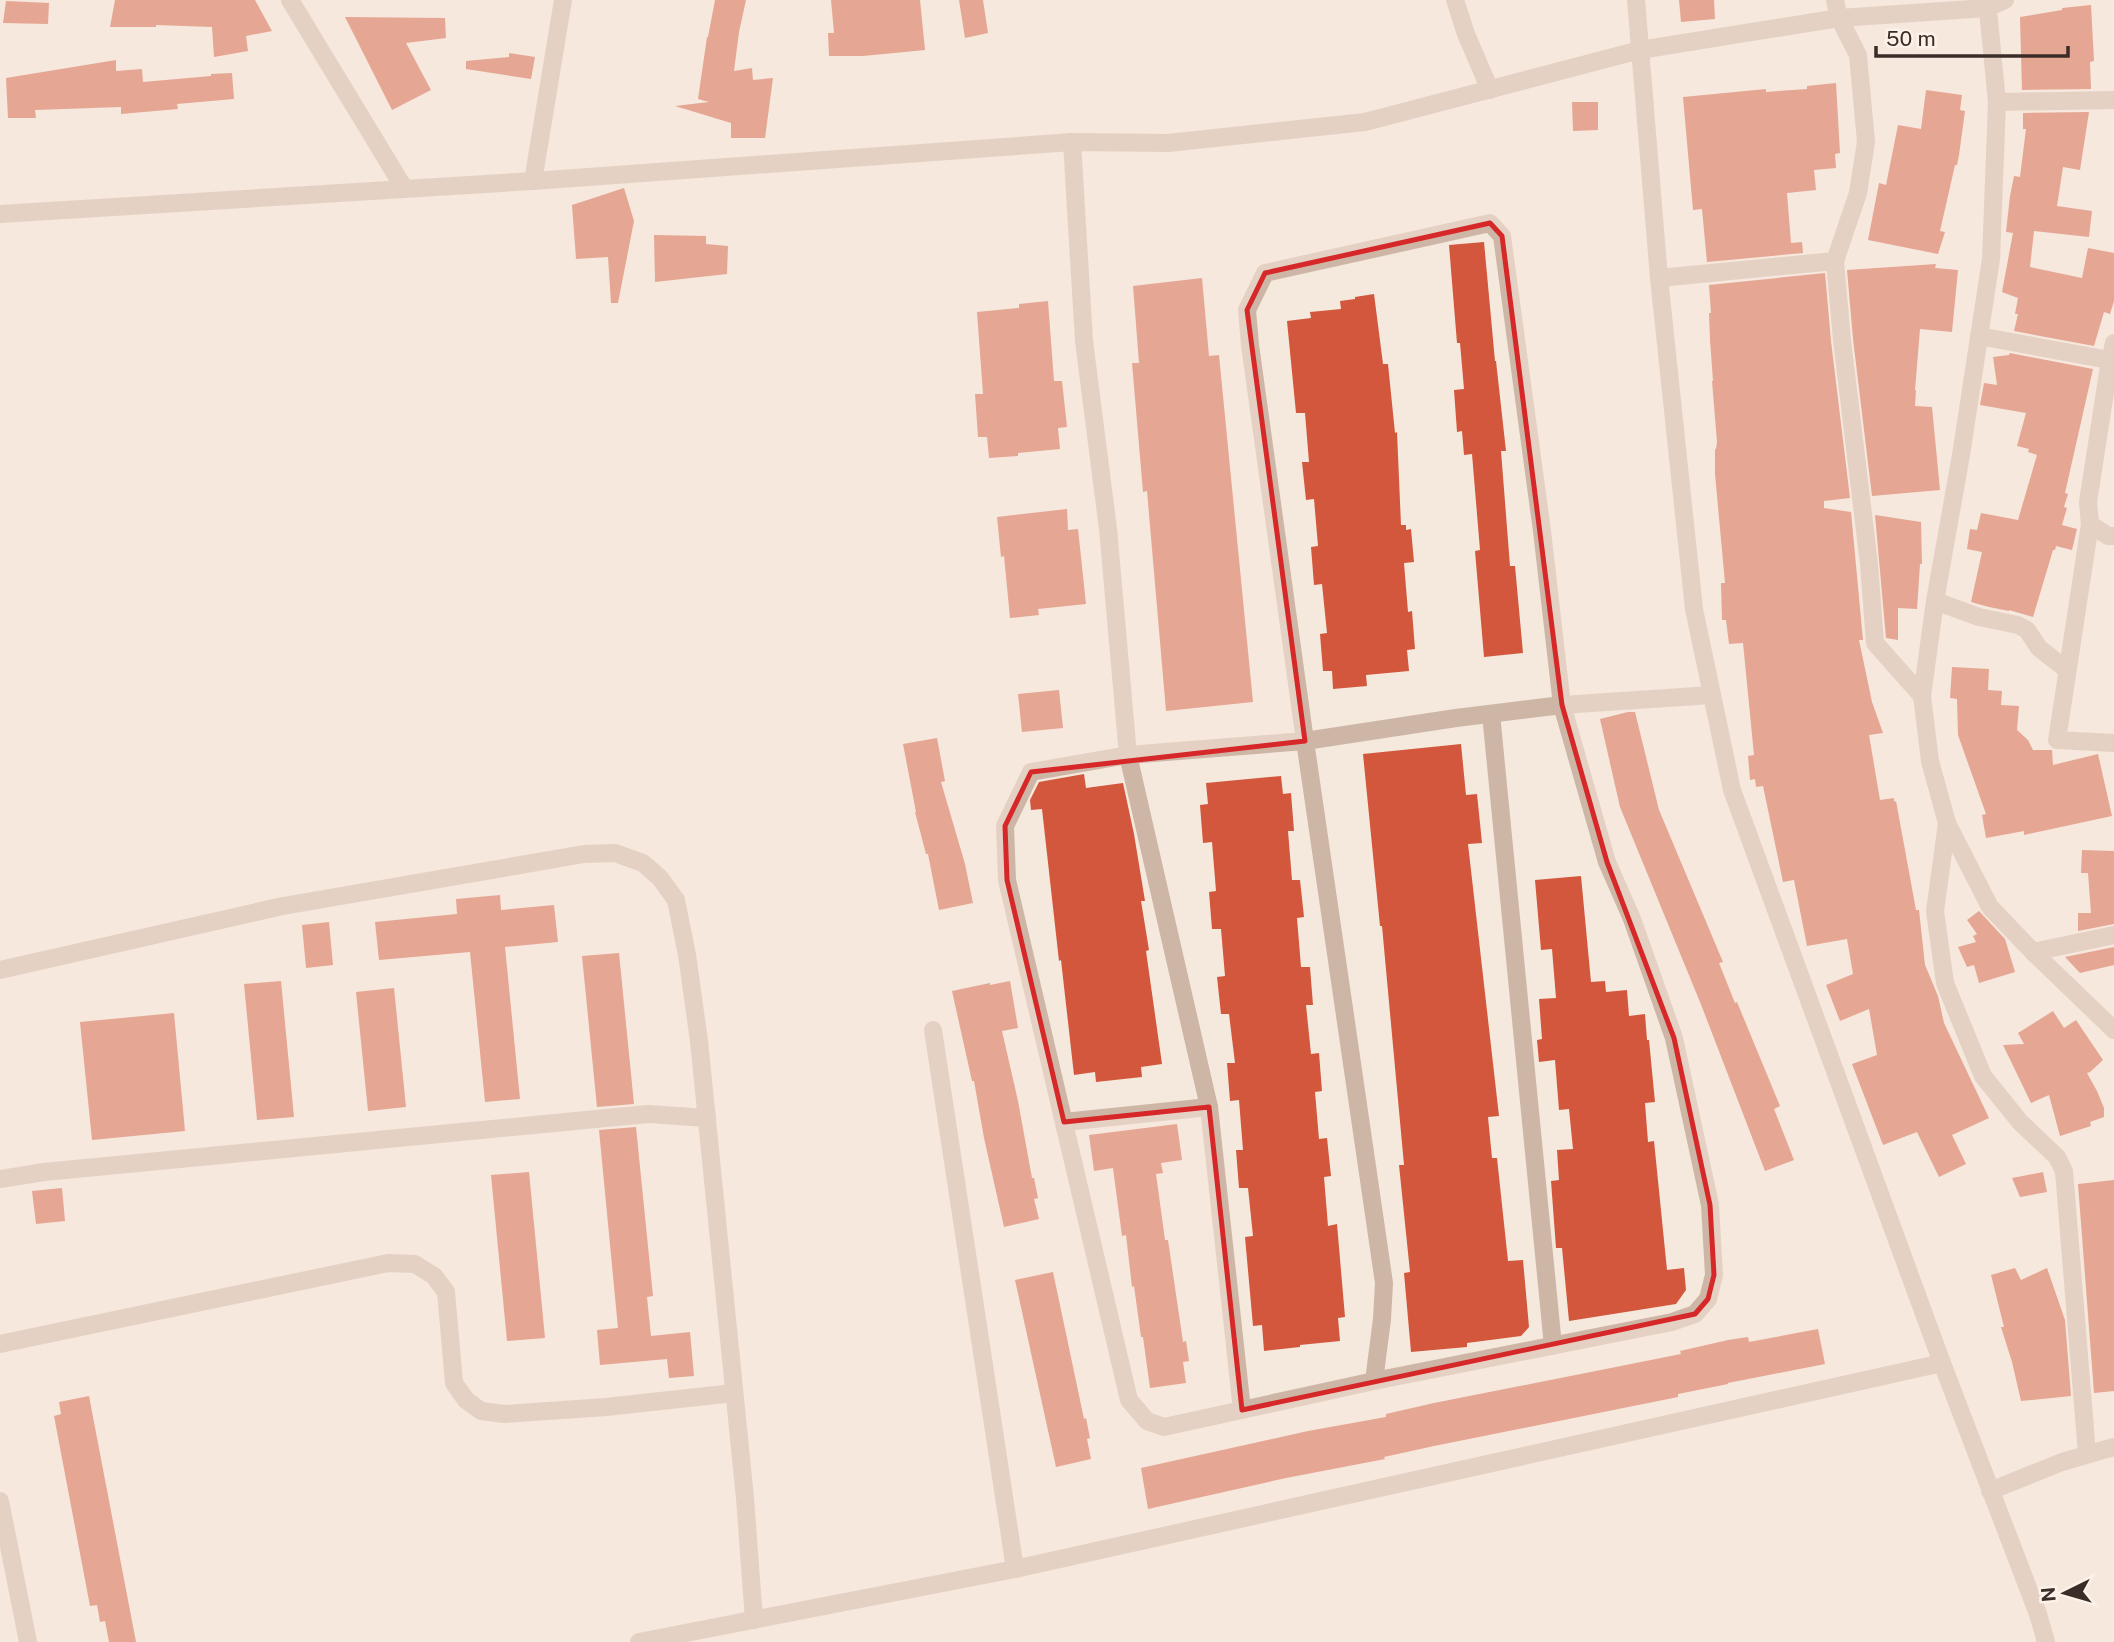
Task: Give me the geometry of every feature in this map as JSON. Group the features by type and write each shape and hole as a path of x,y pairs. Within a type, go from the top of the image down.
{"street":[{"path":"290,0 404,188"},
{"path":"533,181 563,0"},
{"path":"1455,0 1490,90"},
{"path":"1636,0 1659,278 1694,609 1732,790 1942,1363 2038,1614 2046,1642"},
{"path":"1835,0 1839,18 1858,55 1866,142 1858,193 1835,261 1869,564 1875,643 1922,696"},
{"path":"0,214 533,181 1072,142 1168,143 1365,122 1640,50 1839,18 2005,0"},
{"path":"1987,4 1997,102 1991,259 1922,696 1930,761 1947,823 1990,907 2114,1030"},
{"path":"1997,102 2114,100"},
{"path":"1072,142 1084,341 1108,529 1128,755 1209,1107 1242,1410"},
{"path":"1374,1381 1384,1283 1305,741 1250,345 1247,310 1265,273 1490,223 1502,236 1542,531 1562,705 1607,862 1632,919 1674,1038 1710,1205 1714,1275 1708,1299 1695,1314 1672,1322 1374,1381 1164,1427 1147,1421 1129,1400 1007,880 1005,826 1031,772 1128,755 1305,741 1562,705 1712,695"},
{"path":"1659,278 1835,261"},
{"path":"1979,336 2113,355 2088,502 2090,524 2056,740 2114,743"},
{"path":"2090,524 2108,536 2114,536"},
{"path":"1935,601 1979,617 2018,625 2027,631 2039,648 2067,670"},
{"path":"1491,714 1553,1346"},
{"path":"1947,823 1936,911 1945,983 1983,1076 2020,1122 2057,1157 2064,1171 2087,1454"},
{"path":"0,970 283,906 584,854 615,853 643,863 660,878 676,900 690,980 707,1118 754,1620"},
{"path":"2033,952 2114,935"},
{"path":"933,1030 1015,1569"},
{"path":"1064,1122 1209,1107"},
{"path":"0,1179 58,1170 648,1114 707,1118"},
{"path":"0,1345 388,1263 415,1264 434,1276 446,1292 454,1383 466,1400 481,1411 504,1414 734,1393"},
{"path":"639,1642 1015,1569 1942,1363"},
{"path":"1990,1491 2062,1462 2114,1447"},
{"path":"0,1501 28,1642"}],"highlighted area":[{"path":"1490,223 1502,236 1562,705 1607,862 1674,1038 1710,1205 1714,1275 1708,1299 1695,1314 1242,1410 1209,1107 1064,1122 1007,880 1005,826 1031,772 1305,741 1247,310 1265,273"}],"building":[{"path":"115,0 255,0 272,31 246,36 248,51 214,57 212,27 110,27"},
{"path":"715,0 746,0 734,71 752,68 753,80 773,78 765,138 731,138 731,123 675,106 709,102 698,99"},
{"path":"831,0 920,0 925,50 863,56 829,56 828,33 834,33"},
{"path":"959,0 983,0 988,33 965,38"},
{"path":"1679,0 1714,0 1715,19 1681,22"},
{"path":"6,1 49,3 48,24 3,23"},
{"path":"2091,5 2094,61 2090,62 2091,89 2022,90 2020,17"},
{"path":"345,17 445,18 446,38 406,43 431,90 392,110"},
{"path":"509,53 535,57 531,79 466,69 466,61 509,57"},
{"path":"116,60 116,71 142,69 143,82 232,73 234,99 177,104 178,109 121,114 121,107 35,110 36,118 8,118 6,78"},
{"path":"1836,83 1840,153 1835,154 1836,168 1814,170 1816,190 1787,193 1791,243 1802,242 1803,253 1707,262 1702,209 1693,210 1683,97 1766,89 1766,92 1807,89 1807,86"},
{"path":"1926,90 1962,95 1960,110 1965,111 1957,165 1940,231 1945,232 1938,254 1868,240 1879,183 1886,185 1898,125 1921,129"},
{"path":"1572,102 1598,102 1598,130 1573,131"},
{"path":"2089,112 2080,170 2063,167 2057,206 2092,211 2089,237 2034,231 2030,267 2082,278 2088,248 2114,253 2114,301 2110,314 2104,312 2094,346 2014,331 2018,298 2002,292 2013,233 2006,232 2010,196 2014,176 2020,177 2026,129 2023,129 2023,113"},
{"path":"624,188 634,221 618,303 611,303 608,257 576,259 572,205"},
{"path":"654,235 706,236 706,244 728,246 727,274 655,282"},
{"path":"1484,242 1506,451 1501,451 1510,566 1515,566 1523,653 1484,657 1475,551 1480,550 1472,454 1464,455 1462,431 1457,432 1454,390 1464,389 1460,343 1457,343 1449,245"},
{"path":"1936,264 1935,268 1958,270 1952,332 1920,329 1915,406 1932,407 1940,490 1872,496 1847,270"},
{"path":"1825,273 1850,498 1824,501 1824,508 1851,512 1863,640 1859,640 1872,702 1883,733 1869,735 1880,800 1894,798 1894,802 1896,801 1916,910 1919,910 1925,965 1938,996 1944,1023 1989,1118 1952,1135 1966,1164 1939,1177 1917,1132 1883,1145 1852,1064 1877,1055 1869,1009 1840,1021 1826,985 1853,974 1847,939 1807,946 1794,880 1783,882 1763,786 1756,787 1755,779 1750,780 1748,756 1754,755 1743,643 1729,644 1726,620 1722,620 1721,583 1725,583 1715,474 1717,442 1709,285"},
{"path":"1202,278 1209,356 1219,355 1253,702 1166,711 1147,491 1143,492 1132,363 1139,363 1133,286"},
{"path":"1374,294 1383,364 1388,364 1395,433 1397,432 1401,525 1406,525 1406,530 1411,529 1414,562 1404,563 1408,612 1412,611 1415,649 1407,650 1409,671 1366,675 1367,686 1333,689 1332,671 1323,671 1320,634 1327,633 1322,584 1314,585 1311,547 1318,546 1314,499 1306,500 1302,462 1309,462 1305,413 1296,413 1287,321 1311,318 1310,312 1341,309 1340,301"},
{"path":"1048,301 1054,381 1062,381 1067,427 1058,428 1060,449 989,458 987,437 978,437 975,394 983,394 977,312 1019,308 1019,304"},
{"path":"2010,353 2093,369 2065,493 2068,494 2064,507 2067,508 2062,525 2077,529 2072,550 2056,546 2053,550 2033,617 1971,602 1982,552 1967,549 1970,529 1977,530 1981,513 2018,520 2037,455 2028,452 2029,449 2017,446 2026,413 1980,405 1984,383 1997,385 1993,357"},
{"path":"1067,509 1068,530 1078,529 1086,604 1038,609 1039,615 1010,618 997,517"},
{"path":"1875,515 1921,522 1922,564 1917,609 1898,608 1898,640 1886,638"},
{"path":"1952,667 1989,669 1988,690 2002,691 2001,705 2019,706 2017,730 2028,740 2033,750 2052,750 2053,765 2098,754 2112,816 2024,835 2024,831 1986,838 1982,815 1986,814 1958,735 1957,699 1950,698"},
{"path":"1059,690 1063,728 1022,732 1018,694"},
{"path":"1635,712 1659,810 1723,962 1719,963 1735,1003 1737,1002 1780,1106 1774,1109 1794,1160 1765,1171 1702,1007 1620,807 1600,719"},
{"path":"937,738 945,781 941,782 965,864 973,903 939,910 928,854 915,812 903,744"},
{"path":"1461,744 1466,795 1477,794 1482,843 1468,844 1499,1116 1488,1117 1492,1158 1497,1158 1508,1261 1523,1260 1529,1327 1521,1336 1467,1343 1467,1347 1411,1352 1404,1273 1410,1272 1399,1165 1404,1165 1363,754"},
{"path":"1084,774 1086,788 1123,783 1134,834 1145,901 1141,901 1149,950 1146,951 1162,1064 1141,1067 1142,1077 1096,1082 1095,1072 1074,1075 1042,809 1031,810 1030,800 1039,782"},
{"path":"1281,776 1283,794 1291,793 1294,831 1288,831 1292,880 1300,880 1304,917 1297,918 1301,967 1310,967 1313,1005 1306,1005 1311,1054 1319,1053 1322,1091 1315,1092 1319,1139 1327,1138 1331,1176 1324,1177 1328,1226 1337,1224 1345,1317 1338,1318 1340,1341 1264,1351 1262,1325 1253,1326 1245,1237 1253,1236 1248,1188 1239,1188 1236,1150 1243,1150 1239,1100 1230,1101 1227,1063 1235,1063 1229,1014 1221,1014 1217,977 1225,976 1221,929 1212,929 1209,892 1216,891 1212,842 1203,843 1200,805 1208,804 1206,783"},
{"path":"2082,850 2114,851 2114,924 2078,931 2078,913 2091,913 2088,873 2081,873"},
{"path":"1581,876 1591,982 1605,981 1606,992 1627,990 1629,1016 1645,1014 1655,1102 1645,1103 1648,1142 1654,1141 1667,1270 1684,1268 1686,1290 1676,1304 1569,1321 1562,1248 1556,1248 1551,1181 1559,1180 1557,1150 1573,1149 1569,1109 1559,1110 1555,1060 1539,1062 1537,1040 1542,1039 1539,999 1556,998 1552,949 1541,950 1535,880"},
{"path":"500,895 501,910 554,905 558,942 505,947 520,1099 485,1102 470,952 379,960 375,922 457,914 456,899"},
{"path":"1979,911 2005,939 2015,972 1979,983 1974,965 1967,967 1958,947 1976,942 1973,936 1977,934 1967,920"},
{"path":"329,922 333,965 306,968 302,925"},
{"path":"2114,947 2114,965 2080,973 2065,957"},
{"path":"619,953 634,1104 597,1107 582,956"},
{"path":"281,981 294,1117 257,1120 244,984"},
{"path":"1010,981 1018,1028 1002,1031 1038,1198 1034,1199 1039,1219 1004,1227 974,1081 952,991"},
{"path":"394,988 406,1107 368,1111 356,992"},
{"path":"2053,1011 2064,1028 2076,1020 2103,1060 2087,1073 2104,1108 2104,1117 2090,1122 2091,1126 2060,1136 2049,1095 2031,1103 2003,1045 2024,1044 2018,1033"},
{"path":"174,1013 185,1131 92,1140 80,1022"},
{"path":"1177,1124 1182,1160 1161,1163 1163,1173 1156,1174 1183,1342 1186,1341 1189,1361 1183,1362 1186,1383 1150,1388 1134,1286 1132,1287 1126,1235 1122,1236 1113,1168 1094,1171 1089,1135"},
{"path":"636,1127 653,1296 647,1297 651,1336 690,1332 694,1376 669,1378 667,1359 600,1365 597,1330 618,1328 599,1130"},
{"path":"529,1172 545,1338 507,1341 491,1175"},
{"path":"2043,1172 2047,1192 2020,1197 2012,1178"},
{"path":"2114,1180 2114,1391 2094,1393 2078,1184"},
{"path":"62,1188 65,1221 36,1224 32,1191"},
{"path":"2015,1268 2021,1280 2047,1268 2065,1320 2071,1396 2021,1401 2001,1327 2004,1327 1991,1275"},
{"path":"1053,1272 1084,1419 1086,1418 1091,1459 1056,1467 1015,1280"},
{"path":"1818,1329 1825,1364 1148,1509 1141,1468 1308,1431 1386,1417 1386,1414 1434,1403 1681,1354 1680,1351 1728,1340 1748,1337 1749,1342"},
{"path":"89,1396 136,1642 109,1642 105,1621 100,1622 97,1605 90,1606 54,1416 61,1414 59,1402"}]}
